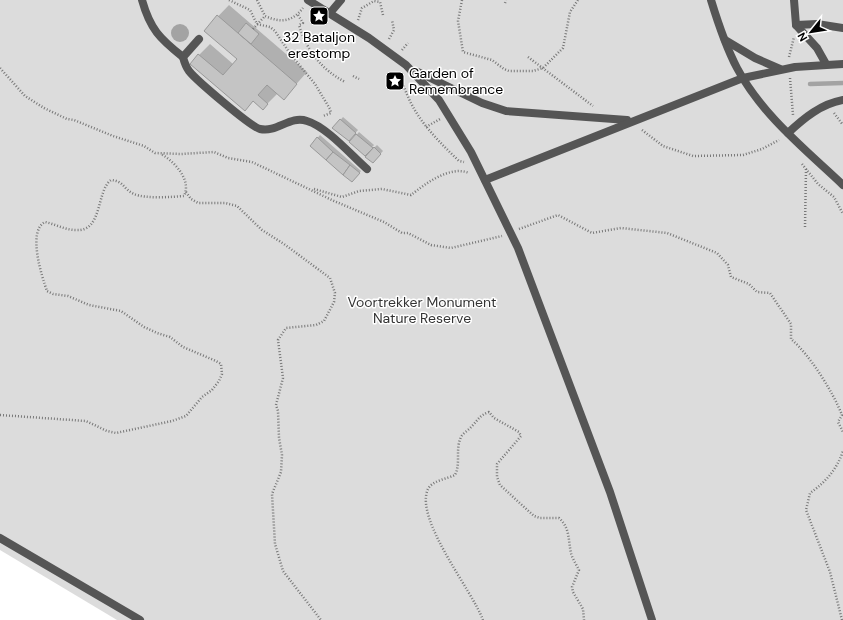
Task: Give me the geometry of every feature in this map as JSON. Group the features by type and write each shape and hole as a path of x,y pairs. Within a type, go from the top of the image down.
{"street":[{"path":"142,0 147,20 163,42 183,57 188,70 252,125 260,129 270,129 295,120 308,121 322,128 367,169"},
{"path":"330,13 341,0"},
{"path":"711,0 725,40 743,78 767,112 843,185"},
{"path":"794,0 796,25 817,48 826,64"},
{"path":"306,3 330,13 376,42 440,100 476,161 518,248 569,380 610,492 652,620"},
{"path":"796,25 817,24 843,28"},
{"path":"183,57 199,40"},
{"path":"725,40 755,58 781,69"},
{"path":"485,180 743,78 781,69 826,64 843,64"},
{"path":"403,68 454,91 506,111 618,121 644,117"},
{"path":"788,133 803,119 822,106 843,100"},
{"path":"0,538 140,620"}],"path":[{"path":"229,0 250,10 257,24"},
{"path":"257,0 265,16 280,21 287,20 298,15 306,3"},
{"path":"462,0 458,21 463,52 492,60 509,71 533,71 543,68 563,48 570,12 578,0"},
{"path":"357,20 362,8 374,1 380,2 383,15"},
{"path":"298,15 302,23 299,25 304,42 311,54 329,72 345,82"},
{"path":"253,29 265,16"},
{"path":"388,40 394,30 392,20"},
{"path":"257,24 270,27 275,31 291,55 315,84 331,113 320,118"},
{"path":"789,59 796,25"},
{"path":"405,46 408,43"},
{"path":"528,56 596,108"},
{"path":"0,68 25,96 44,108 67,119 74,120 161,154 170,159 183,175 186,192 191,199 198,203 225,203 237,206 262,230 284,244 330,278 335,293 334,302 324,321 316,325 286,328 278,340 282,378 276,405 282,455 281,472 272,494 275,544 283,571 321,620"},
{"path":"403,68 406,95 422,123 431,135 459,161 469,164 476,161"},
{"path":"353,76 358,79"},
{"path":"642,130 663,146 693,156 743,155 762,149 788,133 790,76"},
{"path":"805,227 807,151"},
{"path":"161,154 214,152 228,158 252,162 308,187 334,201 384,222 402,233 408,233 431,245 451,248 498,238 506,234"},
{"path":"802,163 818,184 834,197 843,214"},
{"path":"308,187 342,197 359,190 382,189 411,196 426,184 462,170 485,180"},
{"path":"0,415 86,421 107,431 126,432 172,421 186,416 202,398 212,390 222,374 221,364 216,361 183,347 170,337 144,327 121,311 89,305 68,296 53,294 47,291 42,278 36,248 37,230 41,224 45,222 76,230 83,229 92,222 99,210 102,192 106,183 111,180 120,181 133,194 144,197 179,197 184,196 186,192"},
{"path":"516,229 558,215 592,233 622,228 667,233 716,253 728,265 732,277 749,284 757,292 770,292 791,324 791,339 803,349 837,401 842,415 838,422 843,432"},
{"path":"483,620 473,597 444,553 430,521 426,500 428,489 434,483 455,475 459,460 458,449 461,437 473,426 478,417 489,412 494,418 519,432 521,436 497,464 497,477 500,485 534,516 540,518 559,518 564,523 568,532 571,554 579,570 574,580 573,592 583,609 584,620"},
{"path":"842,620 830,572 806,510 810,493 823,484 838,464 843,451"}],"green space":[{"name":"Voortrekker Monument Nature Reserve","path":"0,0 843,0 843,620 117,620 0,550"}],"shaded area":[{"path":"176,24 184,24 189,29 187,40 184,42 176,42 171,37 171,29"}],"building":[{"path":"217,15 297,84 284,100 267,85 258,95 268,104 263,110 253,101 245,111 190,64 198,54 223,75 237,59 204,31"},
{"path":"246,23 259,34 251,44 238,33"},
{"path":"340,119 356,133 349,141 332,128"},
{"path":"356,134 373,148 365,156 349,142"},
{"path":"317,137 333,152 326,160 310,146"},
{"path":"374,147 381,154 373,163 365,157"},
{"path":"333,152 350,165 343,175 326,160"},
{"path":"350,165 360,173 352,182 343,175"}],"waterway":[{"path":"810,84 843,83"}],"place":[{"name":"32 Bataljon erestomp","path":"319,16"},
{"name":"Garden of Remembrance","path":"395,81"}]}
